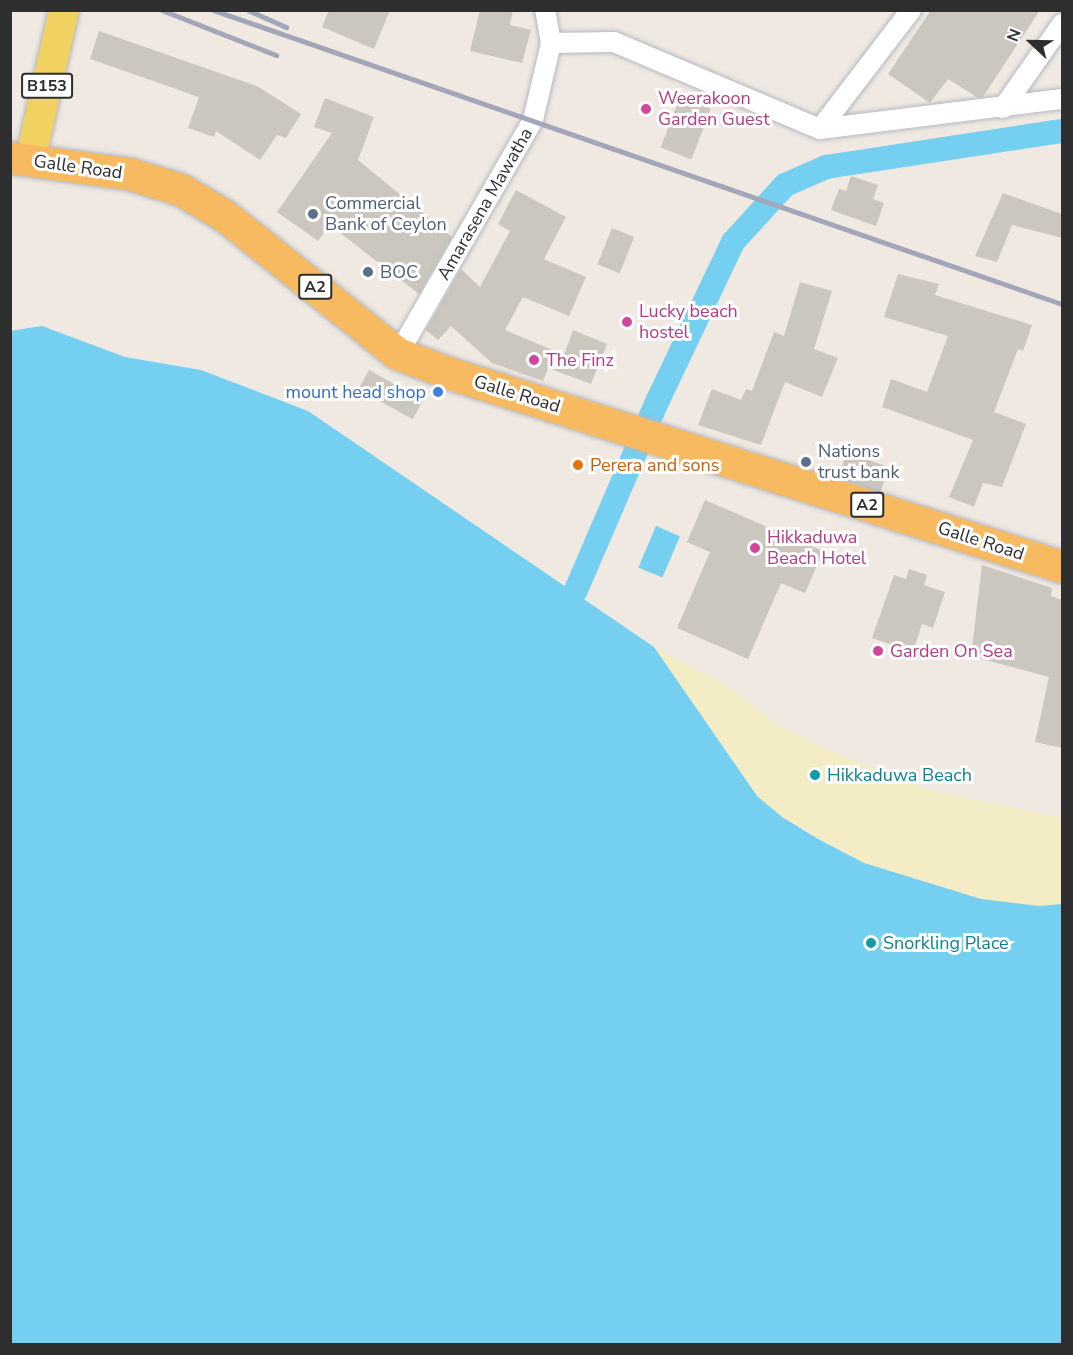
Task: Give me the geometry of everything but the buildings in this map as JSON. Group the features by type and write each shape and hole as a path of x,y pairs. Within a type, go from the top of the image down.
{"highway":[{"name":"Galle Road","path":"20,159 129,174 181,190 225,216 398,354 1062,567"}],"main road":[{"name":"B153","path":"20,159 64,10"}],"street":[{"name":"Amarasena Mawatha","path":"398,354 533,120 551,43 545,10"},
{"path":"820,129 911,10"},
{"path":"1002,108 1062,24"},
{"path":"551,43 614,42 820,129 1062,99"}],"sand":[{"name":"Hikkaduwa Beach","path":"654,647 731,688 778,725 836,753 928,790 1062,818 1062,904 1039,906 981,899 903,876 864,863 782,817 757,796"}],"water":[{"path":"42,326 125,357 201,370 308,411 654,647 757,796 782,817 818,839 864,863 981,899 1039,906 1062,904 1062,1344 11,1344 10,331"},
{"path":"656,526 680,536 662,578 638,567"}],"waterway":[{"path":"576,590 658,400 733,242 785,185 826,167 1062,131"}],"railway":[{"path":"162,10 276,55"},
{"path":"213,10 1062,304"},
{"path":"248,10 286,27"}],"place":[{"name":"Weerakoon Garden Guest","path":"646,109"},
{"name":"Commercial Bank of Ceylon","path":"313,214"},
{"name":"BOC","path":"368,272"},
{"name":"Lucky beach hostel","path":"627,322"},
{"name":"The Finz","path":"534,360"},
{"name":"mount head shop","path":"438,392"},
{"name":"Nations trust bank","path":"806,462"},
{"name":"Perera and sons","path":"578,465"},
{"name":"Hikkaduwa Beach Hotel","path":"755,548"},
{"name":"Garden On Sea","path":"878,651"},
{"name":"Hikkaduwa Beach","path":"815,775"},
{"name":"Snorkling Place","path":"871,943"}]}
